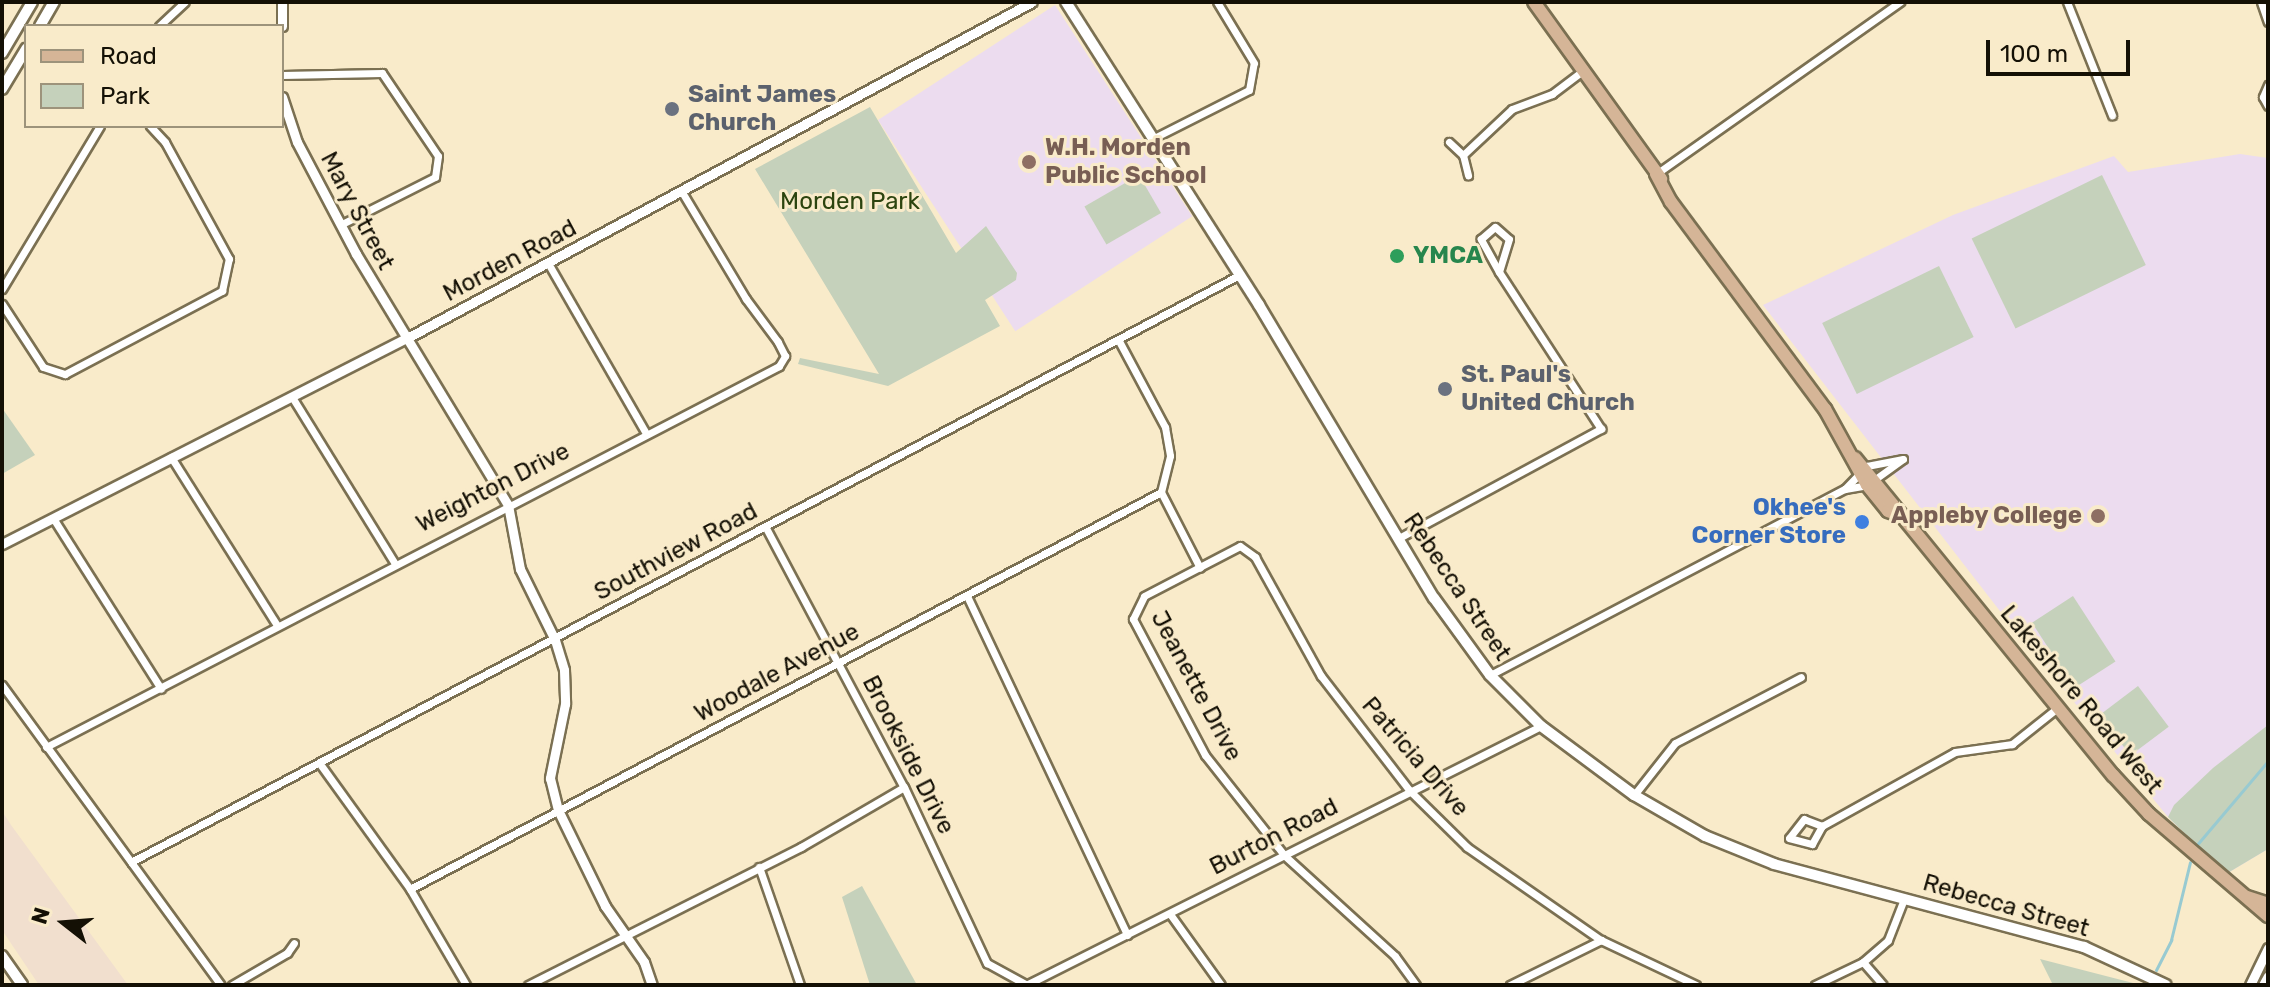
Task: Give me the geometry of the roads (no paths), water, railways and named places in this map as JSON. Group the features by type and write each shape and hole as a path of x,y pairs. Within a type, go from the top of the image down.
{"main road":[{"path":"2,53 32,2"},
{"path":"41,24 54,2"},
{"name":"Rebecca Street","path":"1066,2 1239,275 1434,598 1490,675 1541,726 1634,795 1705,836 1774,864 2084,947 2166,985"},
{"name":"Lakeshore Road West","path":"1534,2 1871,482 2056,709 2149,814 2268,916"},
{"path":"2,89 24,52"},
{"name":"Lakeshore Road West","path":"2247,897 2268,904"},
{"path":"2,956 22,985"}],"street":[{"path":"161,24 185,2"},
{"path":"282,2 282,24"},
{"name":"Morden Road","path":"2,544 409,337 1032,2"},
{"path":"1154,138 1249,90 1254,63 1217,2"},
{"path":"1656,174 1900,2"},
{"path":"2067,2 2112,115"},
{"path":"2261,2 2268,22"},
{"path":"1463,155 1512,109 1546,98 1583,71"},
{"path":"284,75 382,73 438,156 435,177 342,224"},
{"path":"2268,85 2263,97 2268,106"},
{"name":"Mary Street","path":"284,103 297,142 342,224 508,505 520,569 555,640 565,704 550,778 558,810 624,934 644,962 652,985"},
{"path":"2,289 99,128"},
{"path":"2,304 43,367 65,374 222,291 229,259 165,142 152,128"},
{"path":"1449,142 1463,155 1468,175"},
{"name":"Weighton Drive","path":"46,747 161,689 394,562 769,371 785,356 682,192"},
{"path":"1399,538 1601,429 1499,272 1481,242 1492,227 1503,229 1509,239 1499,272"},
{"path":"548,263 645,432"},
{"name":"Southview Road","path":"131,862 1239,275"},
{"path":"1119,341 1165,427 1170,456 1161,492 1200,568"},
{"path":"292,397 394,562"},
{"path":"171,457 276,624"},
{"path":"1490,675 1845,489 1871,482 1903,459 1863,470 1845,489"},
{"name":"Woodale Avenue","path":"410,889 1161,492"},
{"path":"53,518 161,689"},
{"name":"Brookside Drive","path":"766,528 904,787 987,963 1026,985"},
{"name":"Patricia Drive","path":"1200,568 1240,546 1255,557 1321,676 1409,790 1467,847 1601,940 1696,985"},
{"name":"Jeanette Drive","path":"1200,568 1144,596 1135,606 1133,619 1205,755 1284,855 1395,956 1416,985"},
{"path":"967,596 1127,935"},
{"path":"1634,795 1675,743 1801,677"},
{"path":"2,685 221,985"},
{"path":"1822,826 1955,752 2012,744 2056,709"},
{"name":"Burton Road","path":"1026,985 1541,726"},
{"path":"320,764 410,889 466,985"},
{"path":"528,985 759,867 904,787"},
{"path":"759,867 800,985"},
{"path":"1815,985 1863,962 1888,940 1904,899"},
{"path":"1170,914 1221,985"},
{"path":"1510,985 1601,940"},
{"path":"232,985 287,953 294,943"},
{"path":"2250,985 2268,948"},
{"path":"1863,962 1883,985"},
{"path":"2263,985 2268,976"}],"waterway":[{"path":"2195,847 2268,761"},
{"path":"2156,970 2171,940 2190,862"}],"place":[{"name":"Saint James Church","path":"672,109"},
{"name":"W.H. Morden Public School","path":"1029,162"},
{"name":"YMCA","path":"1397,256"},
{"name":"St. Paul's United Church","path":"1445,389"},
{"name":"Appleby College","path":"2098,516"},
{"name":"Okhee's Corner Store","path":"1862,522"}],"park label":[{"name":"Morden Park","path":"850,202"}]}
